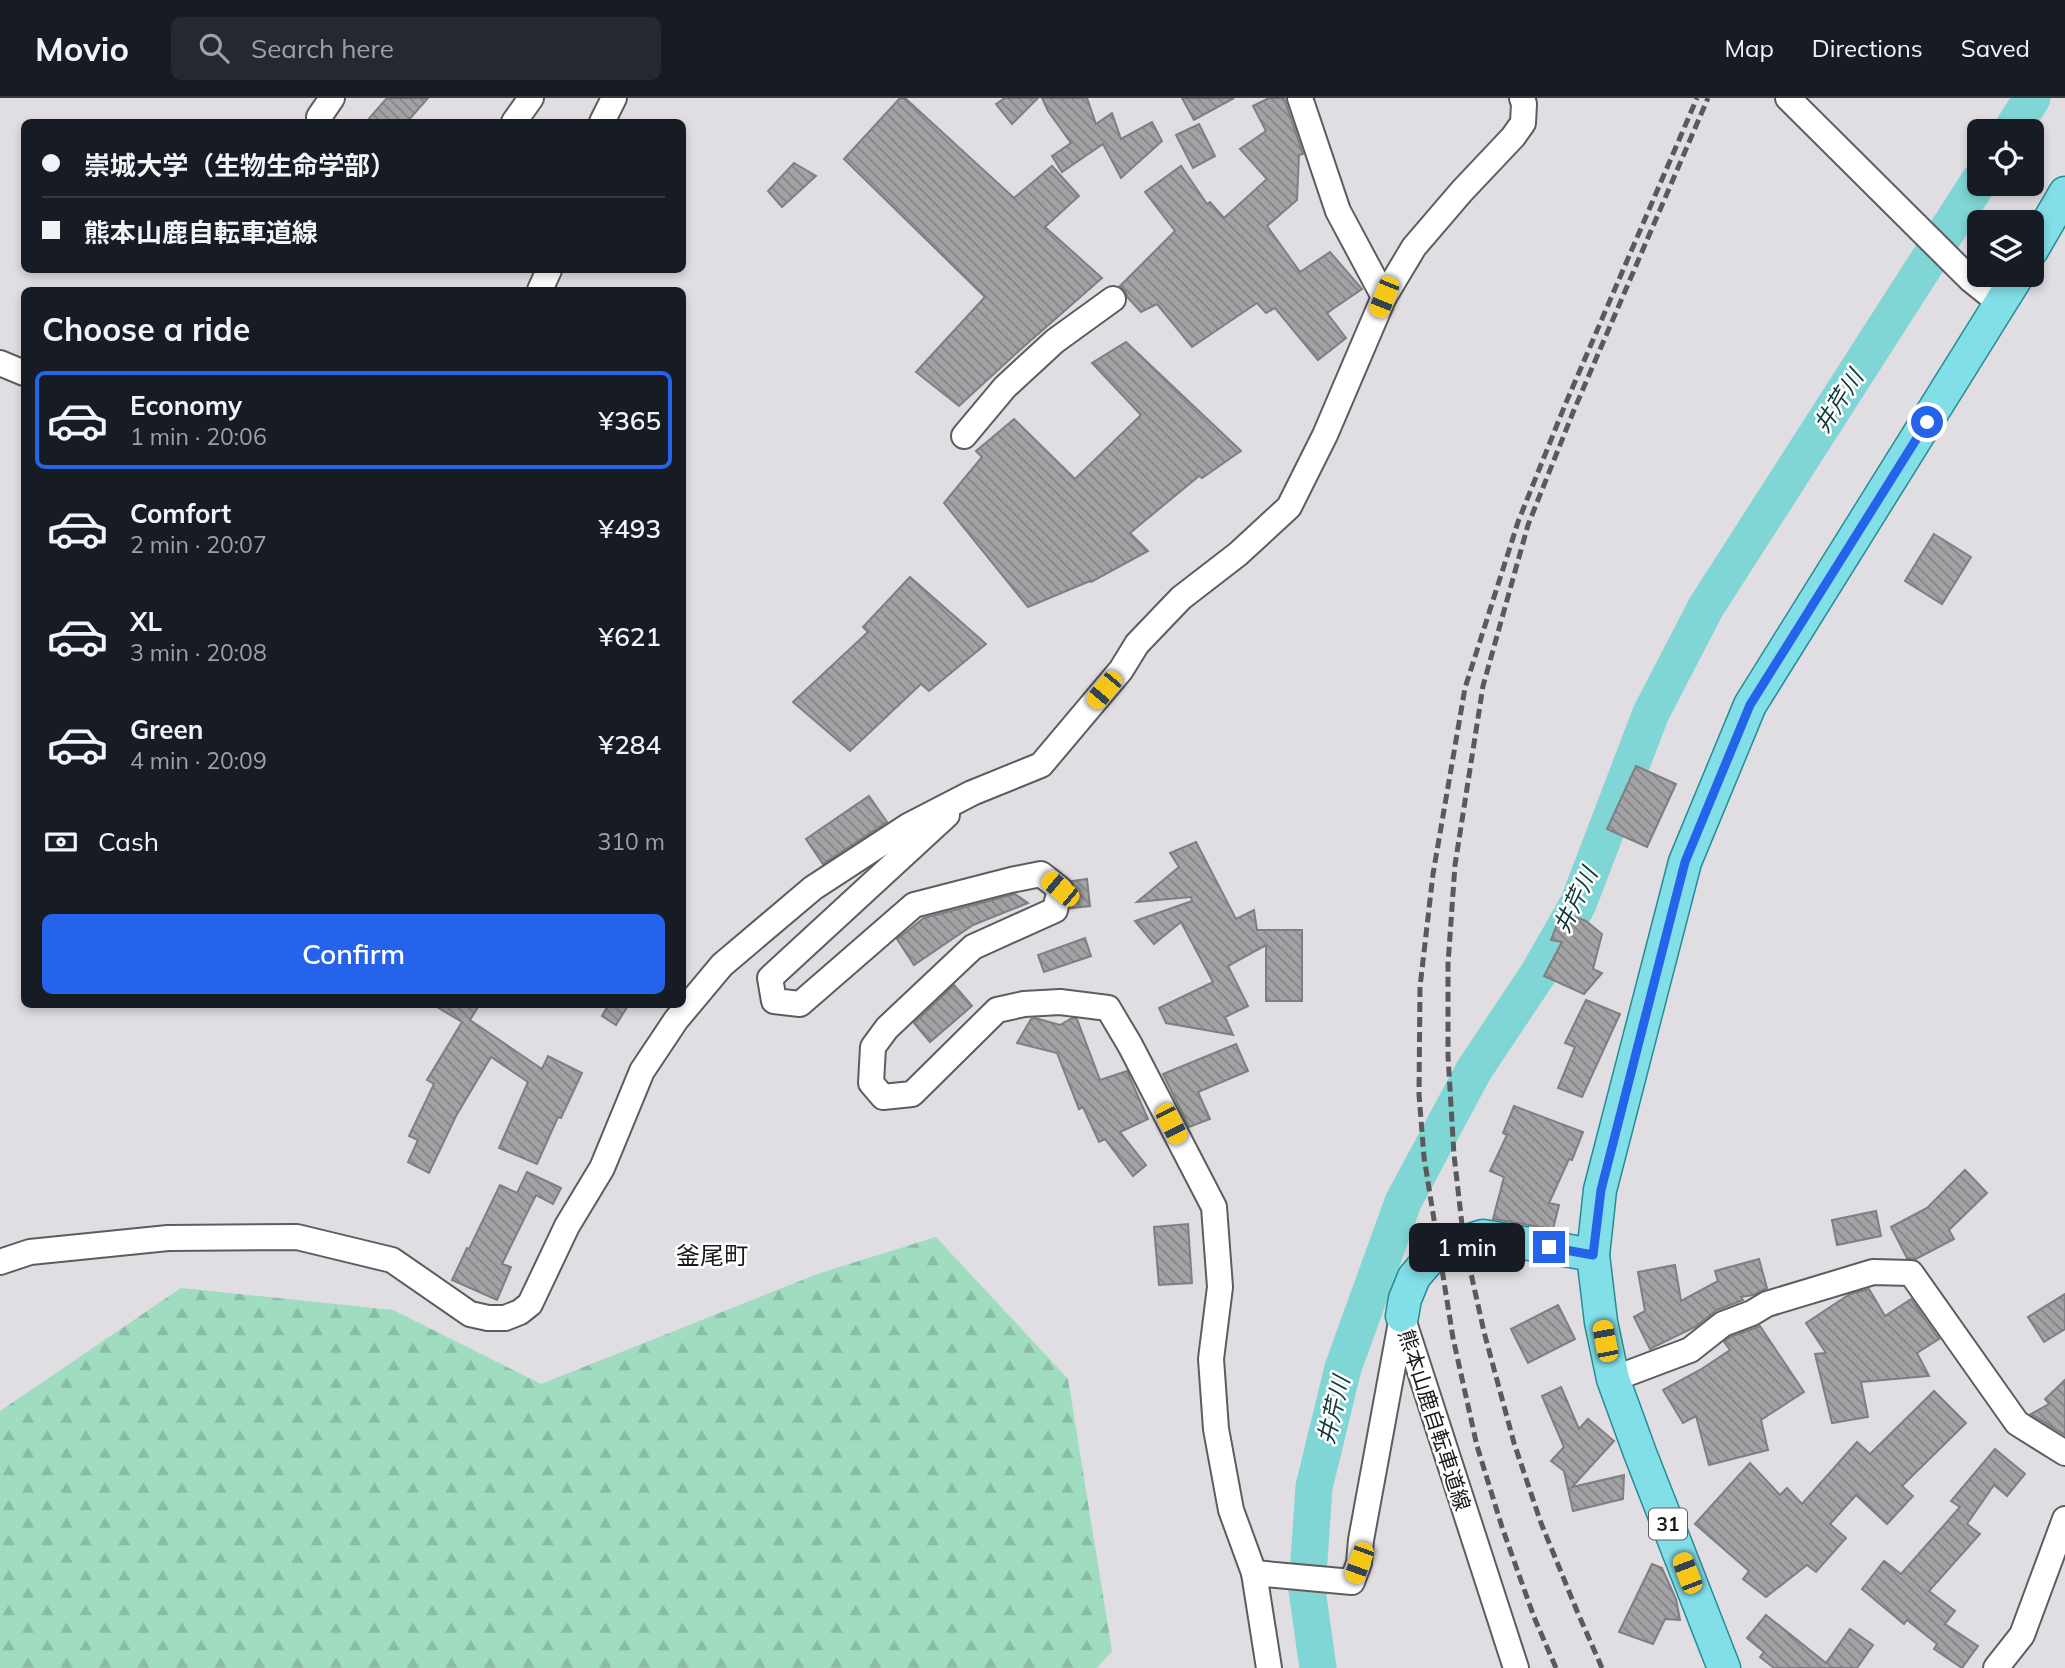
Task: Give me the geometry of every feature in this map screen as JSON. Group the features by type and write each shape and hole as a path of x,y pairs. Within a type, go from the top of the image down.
{"main road":[{"path":"2044,229 2065,193"},
{"name":"31","path":"1724,1668 1613,1379 1601,1322 1593,1255 1601,1190 1685,862 1750,705 2011,287"},
{"name":"熊本山鹿自転車道線","path":"1402,1316 1405,1298 1414,1277 1431,1257 1448,1247 1483,1236 1593,1255"}],"street":[{"path":"320,119 332,98"},
{"path":"516,119 531,98"},
{"path":"604,119 614,98"},
{"path":"1300,98 1338,211 1384,297"},
{"path":"0,1262 30,1252 168,1238 297,1237 392,1260 470,1314 505,1318 520,1312 530,1304 567,1226 601,1168 642,1070 676,1020 722,965 813,888 908,826 972,793 1041,765 1121,670 1137,645 1181,598 1238,554 1289,507 1325,435 1384,297 1414,247 1523,123 1522,98"},
{"path":"1788,98 1971,281 2001,304"},
{"path":"964,436 1005,387 1055,341 1113,299"},
{"path":"0,363 21,372"},
{"path":"972,793 770,978 774,1001 800,1004 914,905 1041,874 1060,889 1055,911 973,947 887,1028 873,1047 871,1083 883,1097 912,1094 998,1010 1024,1004 1060,1002 1108,1008 1214,1207 1220,1287 1211,1359 1216,1429 1231,1510 1254,1573 1269,1668"},
{"path":"1613,1379 1690,1350 1723,1324 1767,1304 1873,1272 1910,1273 2017,1423 2065,1453"},
{"path":"1254,1573 1352,1582 1359,1563 1402,1316"},
{"name":"熊本山鹿自転車道線","path":"1402,1316 1516,1668"},
{"path":"1996,1668 2022,1635 2065,1519"}],"green space":[{"path":"936,1237 1068,1379 1112,1651 1097,1668 0,1668 0,1411 181,1288 393,1310 541,1384 820,1273"}],"building":[{"path":"387,98 428,98 410,119 369,119"},
{"path":"900,98 905,98 1014,198 1052,166 1079,196 1045,227 1102,278 959,406 916,372 985,297 844,159"},
{"path":"1005,98 1038,98 1012,124 996,104"},
{"path":"1042,98 1087,98 1096,124 1112,113 1121,139 1152,122 1162,141 1121,178 1103,144 1062,172 1052,156 1071,143"},
{"path":"1182,98 1234,98 1194,120"},
{"path":"1269,98 1284,98 1303,154 1299,155 1297,200 1267,226 1300,272 1330,252 1362,289 1327,313 1346,338 1318,360 1275,308 1266,313 1257,303 1192,347 1157,304 1141,312 1120,286 1175,231 1145,192 1181,166 1207,204 1210,202 1224,218 1267,179 1240,149 1266,131 1253,106"},
{"path":"1199,124 1215,156 1193,168 1176,135"},
{"path":"794,163 816,176 782,207 768,191"},
{"path":"1126,342 1241,451 1202,478 1199,476 1130,533 1148,551 1091,582 1028,607 944,503 982,457 976,451 1014,419 1075,479 1141,415 1092,363"},
{"path":"1934,534 1971,557 1942,604 1905,581"},
{"path":"910,577 986,644 929,691 921,684 850,751 793,702 868,632 863,627"},
{"path":"1636,766 1676,784 1647,847 1607,829"},
{"path":"869,796 887,822 823,864 806,839"},
{"path":"1196,842 1236,919 1254,910 1257,930 1302,930 1302,1001 1266,1001 1266,945 1228,966 1248,1006 1225,1017 1233,1035 1166,1023 1159,1008 1213,982 1181,922 1154,944 1135,921 1192,901 1191,897 1137,902 1179,867 1170,853"},
{"path":"1087,879 1090,906 1071,908 1075,892 1072,881"},
{"path":"1015,894 1028,903 973,925 914,965 897,939 924,918"},
{"path":"1562,912 1586,921 1602,934 1593,969 1602,973 1584,994 1544,976 1562,942 1551,940"},
{"path":"1085,938 1091,956 1044,972 1038,955"},
{"path":"954,985 972,1006 930,1042 914,1023"},
{"path":"1586,1000 1620,1014 1582,1097 1558,1088 1575,1047 1565,1043"},
{"path":"439,1008 478,1008 470,1020 542,1069 548,1056 582,1073 537,1164 499,1148 528,1082 491,1057 456,1116 429,1173 408,1162 418,1140 409,1136 434,1084 427,1080 462,1022"},
{"path":"607,1008 627,1008 616,1025 602,1016"},
{"path":"1072,1018 1077,1019 1100,1080 1127,1071 1148,1119 1120,1132 1146,1165 1133,1176 1105,1139 1099,1142 1083,1107 1079,1109 1057,1053 1017,1043 1031,1019 1060,1025"},
{"path":"1236,1044 1248,1071 1198,1092 1210,1119 1189,1127 1163,1074"},
{"path":"1514,1106 1583,1132 1572,1160 1569,1159 1549,1203 1559,1205 1553,1229 1493,1219 1504,1177 1490,1171 1507,1135 1503,1133"},
{"path":"1965,1170 1987,1193 1949,1230 1954,1239 1916,1259 1907,1258 1891,1227 1927,1208"},
{"path":"527,1172 561,1188 553,1204 536,1195 502,1264 511,1267 497,1300 452,1280 500,1185 517,1193"},
{"path":"1876,1211 1881,1236 1837,1245 1832,1220"},
{"path":"1188,1224 1192,1283 1159,1285 1154,1227"},
{"path":"1759,1259 1767,1288 1741,1297 1743,1300 1717,1310 1695,1327 1650,1349 1634,1317 1645,1311 1638,1272 1675,1265 1681,1301 1718,1281 1715,1271"},
{"path":"1869,1289 1885,1316 1911,1299 1939,1339 1917,1353 1929,1376 1861,1382 1868,1417 1832,1423 1815,1354 1826,1353 1806,1323 1850,1294"},
{"path":"2065,1294 2065,1329 2044,1342 2028,1317"},
{"path":"1558,1305 1575,1339 1528,1363 1511,1329"},
{"path":"1760,1326 1804,1392 1761,1420 1768,1450 1709,1465 1696,1416 1683,1423 1663,1390 1730,1350 1724,1342 1730,1337"},
{"path":"2065,1380 2065,1435 2031,1414 2049,1404 2045,1399"},
{"path":"1561,1387 1579,1429 1588,1419 1614,1441 1572,1487 1624,1475 1623,1499 1573,1511 1564,1471 1551,1461 1564,1447 1542,1396"},
{"path":"1934,1391 1966,1423 1902,1486 1913,1496 1887,1524 1856,1495 1830,1524 1846,1538 1816,1572 1807,1565 1766,1597 1743,1579 1749,1571 1695,1524 1750,1463 1780,1495 1787,1488 1802,1504 1857,1442 1870,1454"},
{"path":"1995,1449 2025,1474 2007,1496 1994,1485 1967,1524 1980,1534 1929,1591 1955,1611 1945,1624 1978,1646 1962,1668 1934,1649 1937,1644 1907,1620 1904,1624 1862,1589 1884,1561 1901,1574 1960,1507 1951,1501"},
{"path":"1652,1564 1662,1568 1676,1599 1680,1620 1665,1619 1653,1644 1619,1632"},
{"path":"1766,1615 1826,1663 1850,1629 1873,1645 1857,1668 1774,1668 1760,1657 1764,1652 1747,1638"}],"waterway":[{"name":"井芹川","path":"2019,119 2032,98"},
{"name":"井芹川","path":"1318,1668 1307,1590 1314,1487 1343,1368 1403,1202 1474,1070 1538,974 1578,904 1651,713 1706,607 1969,196"}],"railway":[{"path":"1556,1668 1534,1617 1502,1527 1477,1446 1453,1338 1424,1157 1419,1094 1420,987 1433,874 1465,688 1518,522 1565,405 1697,98"},
{"path":"1602,1668 1541,1523 1514,1443 1484,1332 1464,1242 1454,1155 1448,1056 1448,964 1455,865 1483,686 1528,525 1574,410 1708,98"}],"district":[{"name":"釜尾町","path":"712,1255"}],"route":[{"path":"1549,1247 1593,1255 1601,1190 1685,862 1717,782 1750,705 1927,422"}]}
